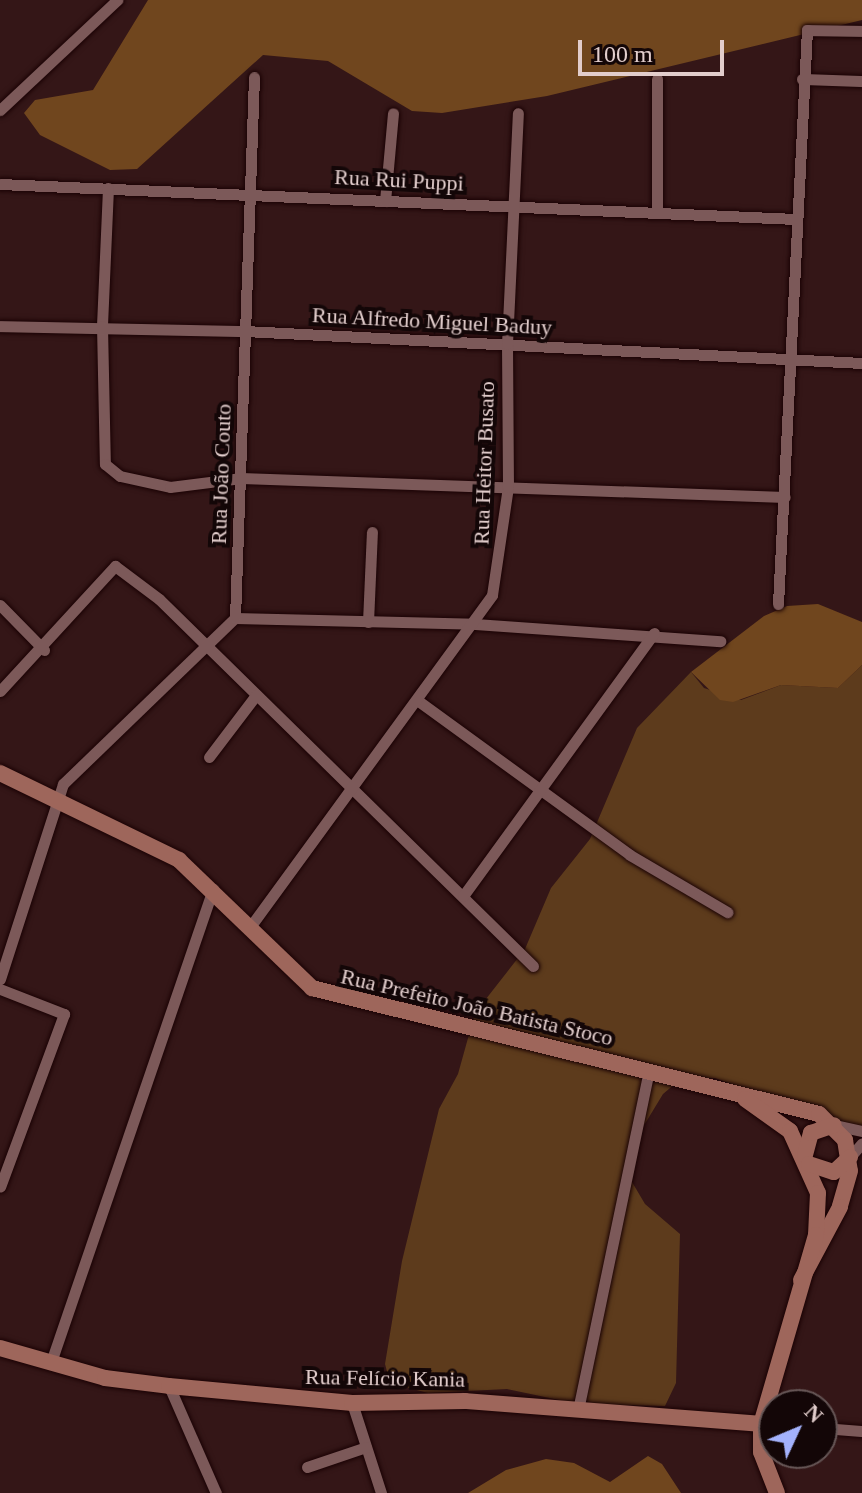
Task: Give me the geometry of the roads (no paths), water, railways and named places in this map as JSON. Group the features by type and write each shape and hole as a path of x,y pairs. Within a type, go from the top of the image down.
{"main road":[{"name":"Rua Prefeito João Batista Stoco","path":"0,773 148,842 213,889 292,972 334,997 726,1089 811,1111 834,1125"},
{"name":"Rua Prefeito João Batista Stoco","path":"726,1089 775,1117 807,1160 819,1222 801,1280 775,1389"},
{"path":"834,1125 850,1157 834,1172 807,1160 811,1133 834,1125"},
{"name":"Rua Prefeito João Batista Stoco","path":"801,1280 845,1195 850,1157"},
{"name":"Rua Felício Kania","path":"0,1348 51,1362 169,1386 352,1403 465,1401 758,1424"},
{"name":"Rua Prefeito João Batista Stoco","path":"768,1469 777,1493"}],"street":[{"path":"0,110 117,0"},
{"path":"778,604 792,361 802,79 807,30 862,31"},
{"name":"Rua João Couto","path":"235,618 254,77"},
{"path":"657,79 657,211"},
{"path":"802,79 862,81"},
{"path":"385,201 393,113"},
{"name":"Rua Heitor Busato","path":"250,927 475,624 500,565 508,487 507,344 518,113"},
{"name":"Rua Rui Puppi","path":"0,184 250,192 796,219"},
{"path":"108,188 102,326 105,464 141,484 241,478 785,497"},
{"name":"Rua Alfredo Miguel Baduy","path":"0,326 245,331 862,363"},
{"path":"368,622 372,532"},
{"path":"0,691 44,650 115,566 207,645 533,966"},
{"path":"0,605 44,650"},
{"path":"0,979 61,801 63,784 235,618 475,624 654,633 720,641"},
{"path":"463,896 654,633"},
{"path":"209,757 256,695"},
{"path":"417,700 630,855 727,912"},
{"path":"51,1362 213,889"},
{"path":"0,989 64,1014 0,1187"},
{"path":"578,1410 649,1071"},
{"path":"834,1125 862,1131"},
{"path":"850,1157 862,1143"},
{"path":"169,1386 216,1493"},
{"path":"352,1403 381,1493"},
{"path":"838,1429 862,1431"},
{"path":"307,1467 366,1447"}]}
